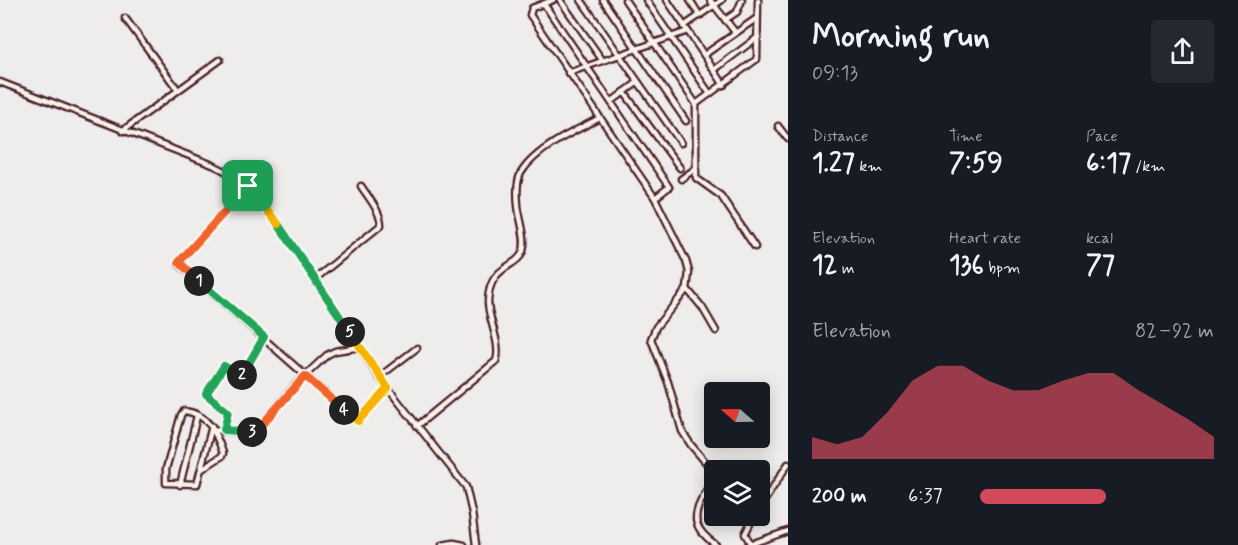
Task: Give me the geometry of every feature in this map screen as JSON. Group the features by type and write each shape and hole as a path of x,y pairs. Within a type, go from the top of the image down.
{"street":[{"path":"553,0 532,8 530,14 568,73 656,198 686,261 689,279 687,289 656,327 651,339 668,382 682,430 691,445 714,472 695,521 699,531 716,545"},
{"path":"560,0 603,61"},
{"path":"581,0 681,142"},
{"path":"603,0 686,121"},
{"path":"625,0 696,104 696,178 721,196 755,247"},
{"path":"646,0 710,94"},
{"path":"667,0 724,85"},
{"path":"690,0 700,16"},
{"path":"710,0 735,32"},
{"path":"568,73 671,37 722,0"},
{"path":"725,20 737,12 742,0"},
{"path":"696,104 756,60 759,52 758,0"},
{"path":"544,4 669,187 656,198"},
{"path":"125,18 178,90"},
{"path":"704,55 757,18"},
{"path":"714,70 758,37"},
{"path":"122,131 220,60"},
{"path":"0,82 213,165 236,176 248,186 270,213 379,377 466,487 471,504 476,545"},
{"path":"611,102 638,82"},
{"path":"624,92 680,168"},
{"path":"417,426 496,361 497,348 488,301 495,275 515,261 523,250 524,240 518,202 518,181 521,173 552,145 600,118"},
{"path":"778,126 788,139"},
{"path":"681,179 695,169"},
{"path":"248,186 179,263 358,421 388,388"},
{"path":"315,279 381,225 379,215 361,186"},
{"path":"687,289 702,307 716,331"},
{"path":"224,430 228,412 206,394 224,366 242,375 264,337"},
{"path":"214,428 197,484 166,483 166,469 181,415 188,411 214,428 224,430 248,433 257,430 305,376 331,353 360,347"},
{"path":"379,377 417,348"},
{"path":"180,485 197,416"},
{"path":"202,470 223,454 214,428"},
{"path":"770,492 788,464"},
{"path":"749,526 745,534 750,545 788,531"},
{"path":"442,545 464,545"}],"route":[{"path":"248,186 281,228 388,388 358,421 305,376 257,430 248,433 224,430 229,415 227,410 206,394 222,367 226,366 242,375 264,337 179,262 248,186"}]}
